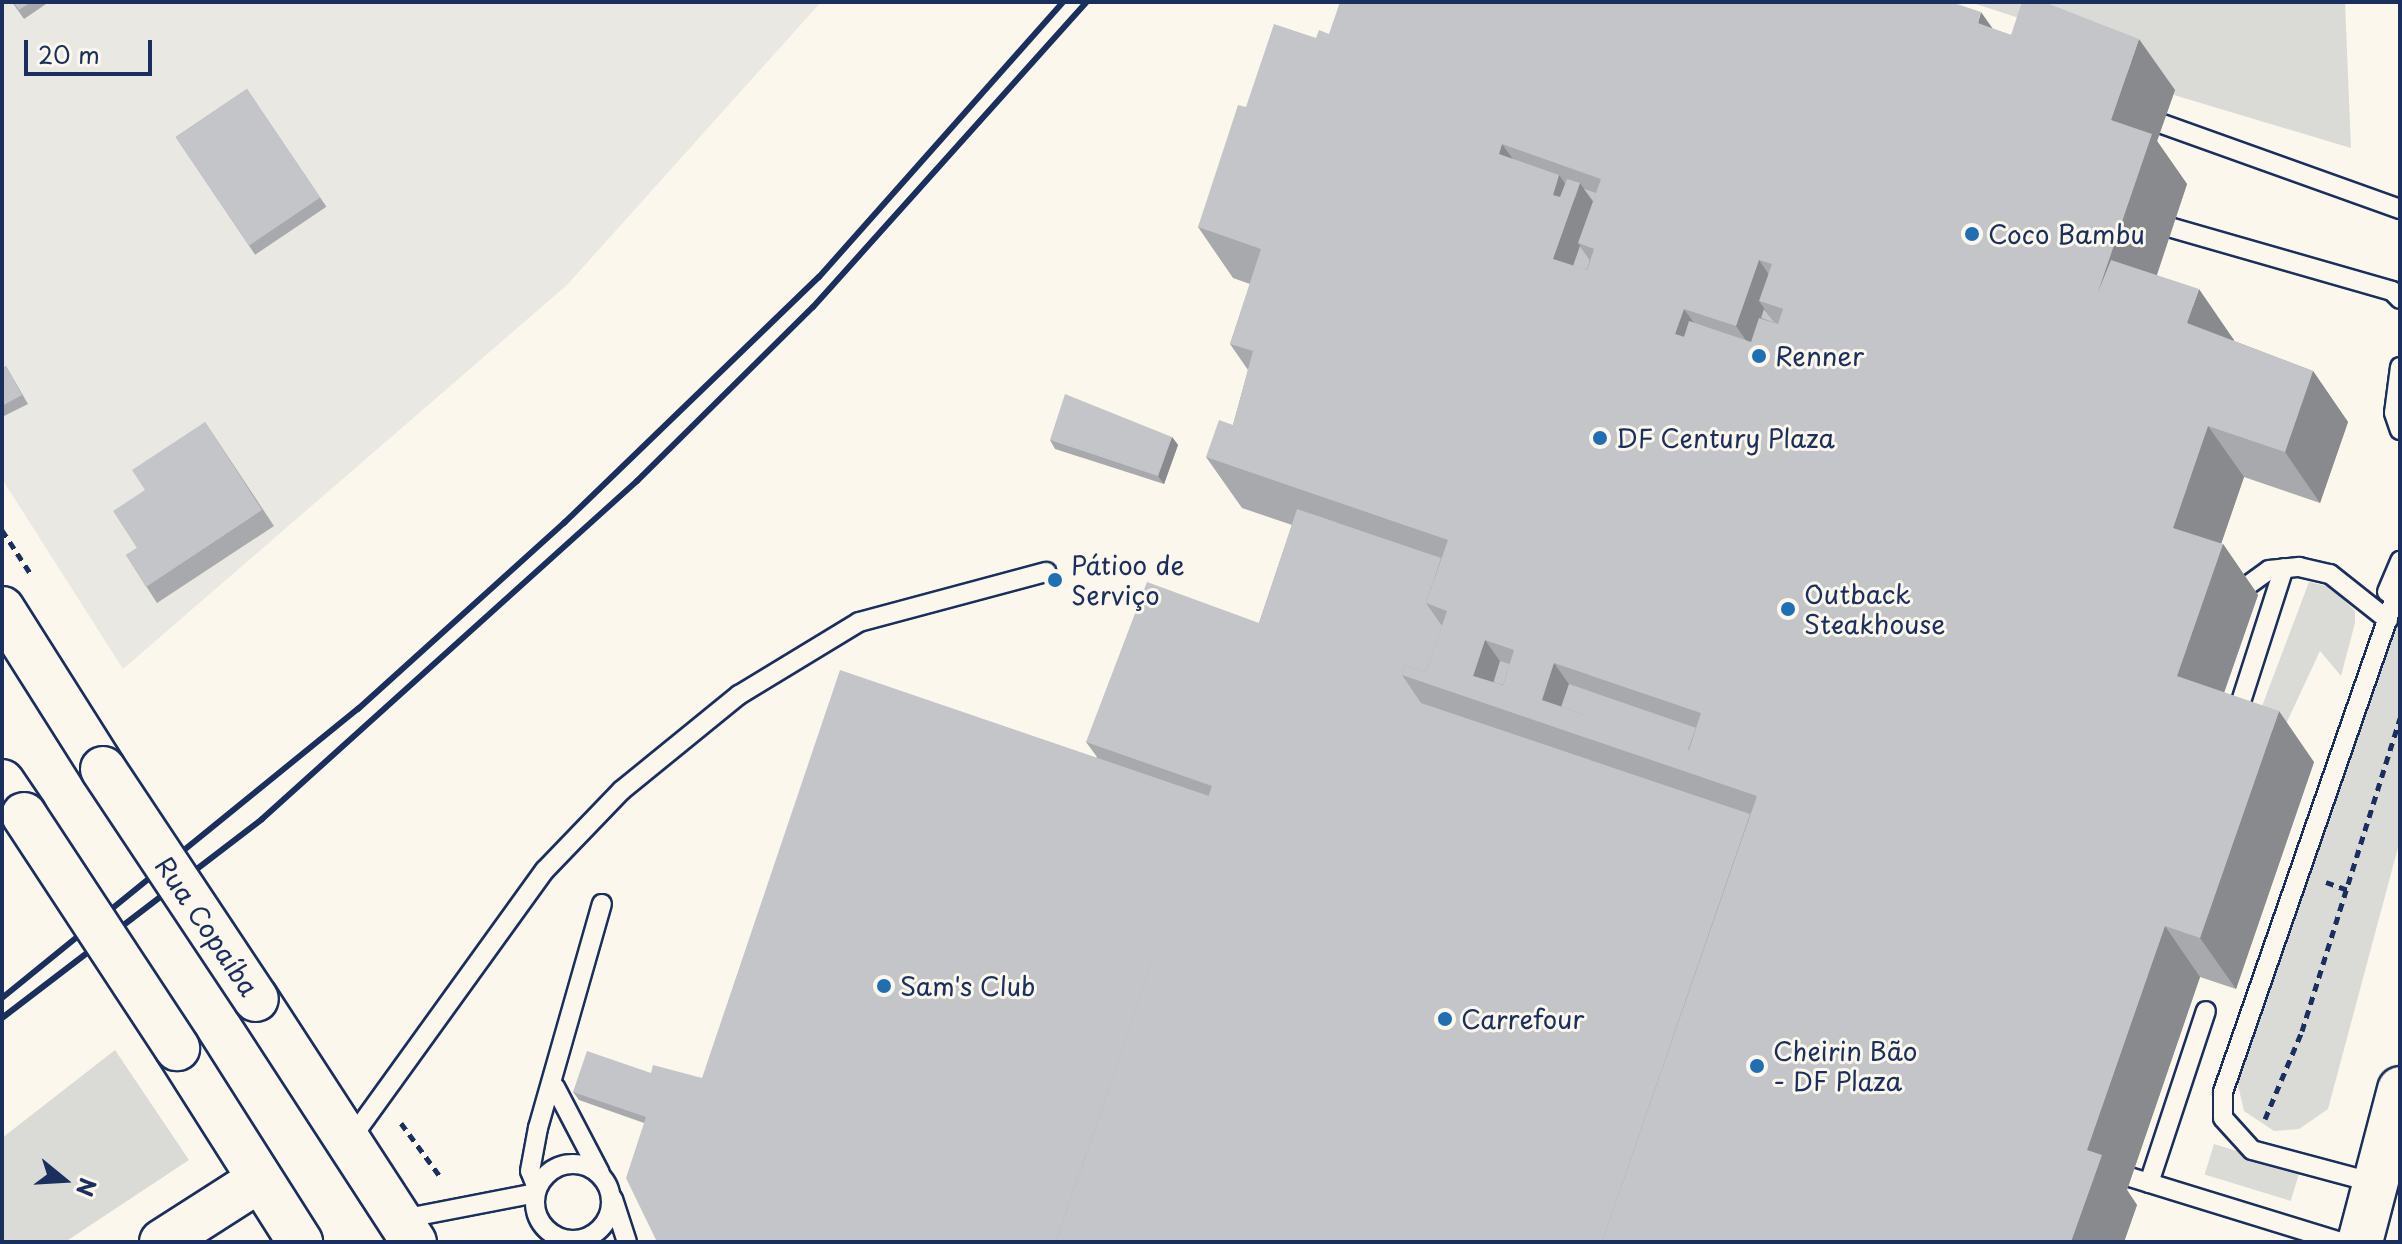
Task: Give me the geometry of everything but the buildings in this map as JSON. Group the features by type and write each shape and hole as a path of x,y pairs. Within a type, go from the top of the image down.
{"main road":[{"name":"Rua Copaíba","path":"2,609 103,769 406,1231"},
{"path":"13,798 300,1242"},
{"path":"2360,1242 2400,1089"},
{"path":"162,1242 259,1180"}],"lane":[{"path":"2118,111 2186,127 2400,209"},
{"path":"2122,214 2392,291 2400,299"},
{"path":"2400,367 2394,413 2400,430"},
{"path":"2375,1183 2252,1150 2223,1118 2223,1092 2400,561"},
{"path":"2217,613 2240,588 2284,568 2330,574 2383,616"},
{"path":"2237,714 2284,568"},
{"path":"348,1142 545,870 622,790 715,714 859,622 1046,572"},
{"path":"2383,616 2400,583"},
{"path":"602,904 555,1087 532,1155 542,1225 571,1240 606,1223 611,1192"},
{"path":"2149,1183 2206,1011"},
{"path":"555,1087 611,1192 627,1242"},
{"path":"2084,1158 2149,1183 2341,1242"},
{"path":"406,1231 536,1190 545,1175 572,1163 600,1174"}],"path":[{"path":"2252,1150 2302,1031 2400,718"}],"shaded area":[{"path":"2,2 821,2 567,285 123,669 2,479"},
{"path":"1970,2 2345,2 2351,148 2114,77 2064,33"},
{"path":"2309,582 2331,587 2355,611 2355,623 2341,676 2320,651 2280,737 2311,765 2279,859 2173,823 2240,597 2253,602 2210,724 2250,738"},
{"path":"2400,606 2400,840 2328,1109 2299,1129 2274,1131 2244,1111 2237,1081"},
{"path":"115,1050 189,1160 65,1242 2,1242 2,1138"},
{"path":"2214,1144 2300,1170 2291,1201 2205,1175"}],"railway":[{"path":"2,998 358,709 564,523 819,277 1063,2"},
{"path":"2,1018 262,819 637,481 813,307 1087,2"}],"place":[{"name":"Coco Bambu","path":"1972,234"},
{"name":"Renner","path":"1759,356"},
{"name":"DF Century Plaza","path":"1600,438"},
{"name":"Pátioo de Serviço","path":"1055,580"},
{"name":"Outback Steakhouse","path":"1788,609"},
{"name":"Sam's Club","path":"884,986"},
{"name":"Carrefour","path":"1445,1019"},
{"name":"Cheirin Bão - DF Plaza","path":"1757,1066"}]}
